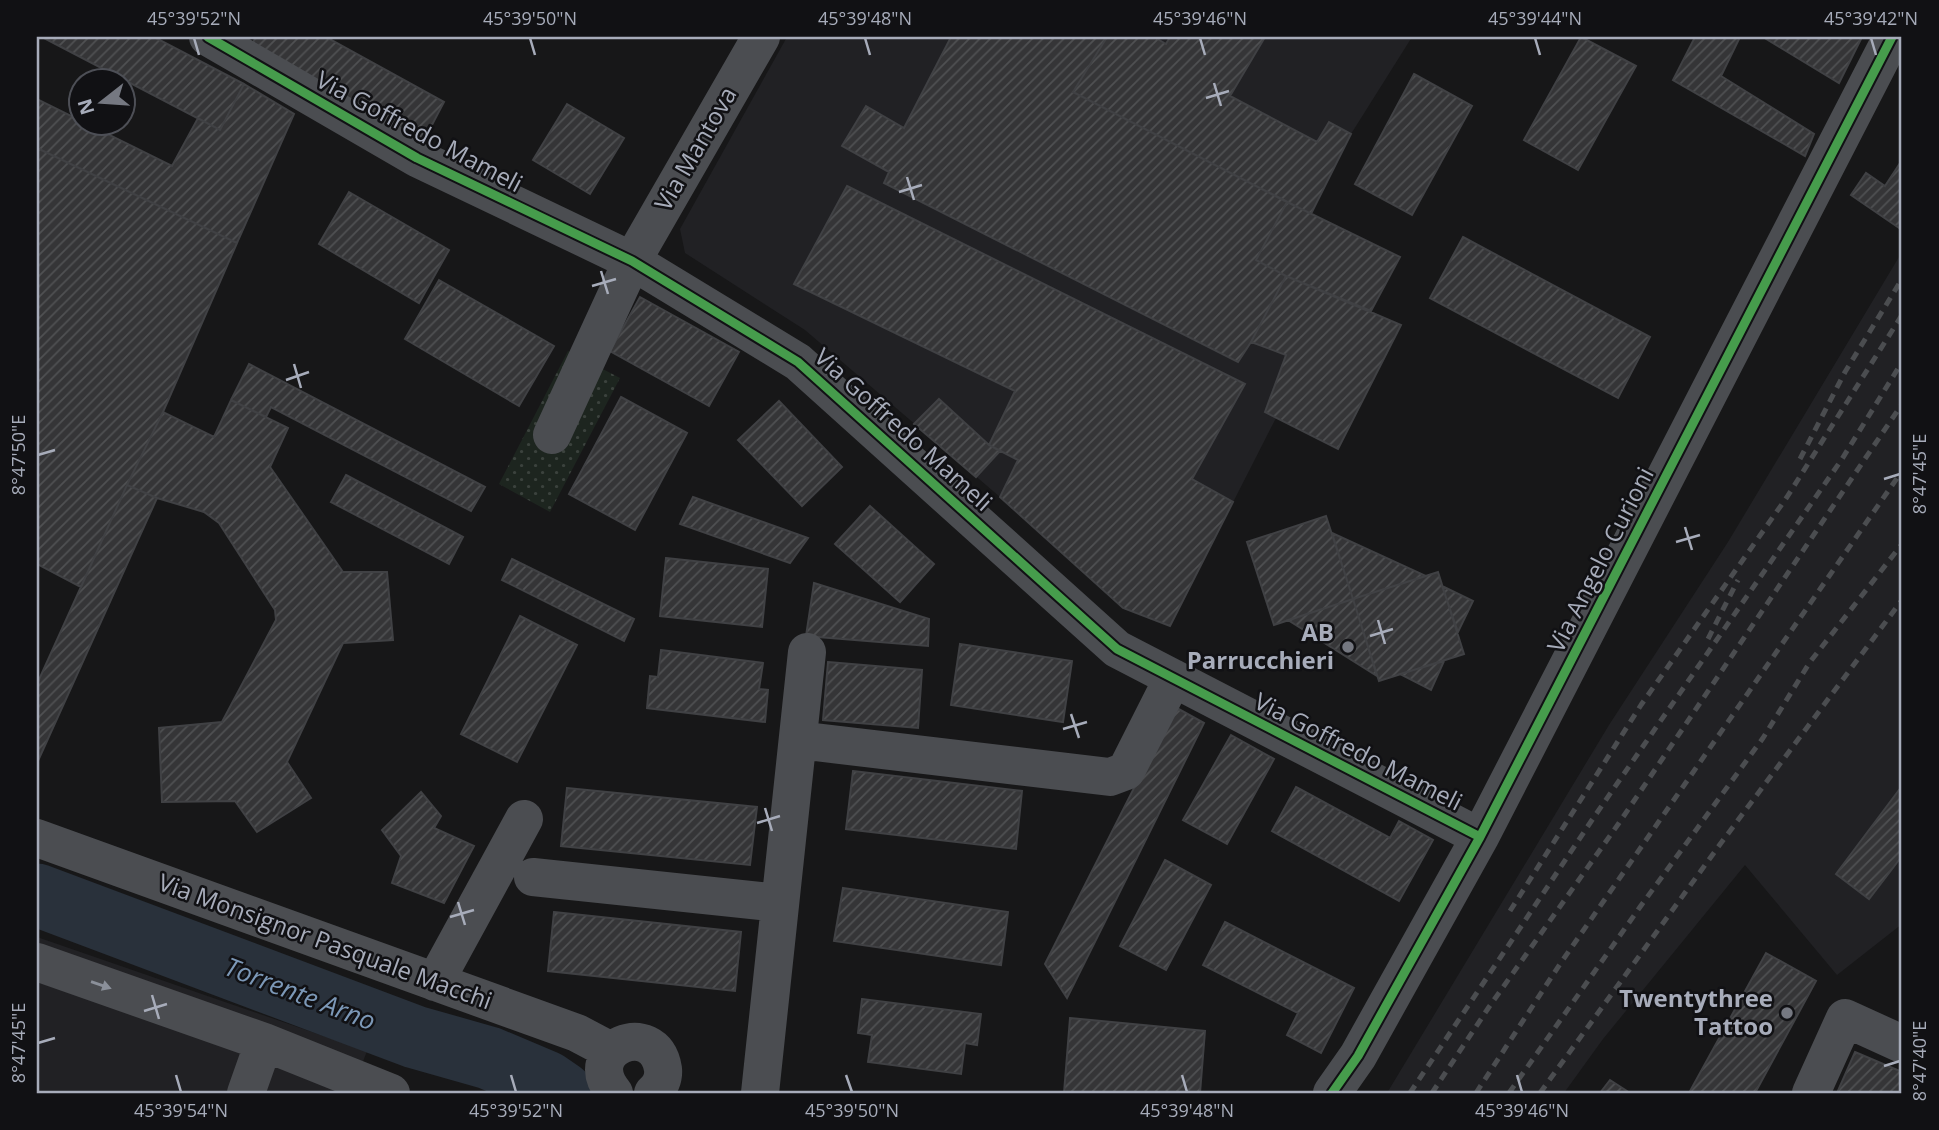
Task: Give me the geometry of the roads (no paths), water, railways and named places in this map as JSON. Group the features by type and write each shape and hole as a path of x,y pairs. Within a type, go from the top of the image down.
{"street":[{"name":"Via Goffredo Mameli","path":"208,37 417,158 632,261 799,362 1118,649 1480,837"},
{"name":"Via Mantova","path":"552,435 632,261 761,37"},
{"name":"Via Angelo Curioni","path":"1332,1093 1358,1056 1480,837 1892,37"},
{"path":"760,1093 807,652"},
{"path":"798,740 1110,778 1126,771 1173,678"},
{"path":"435,982 524,819"},
{"name":"Via Monsignor Pasquale Macchi","path":"37,838 577,1033 609,1080"},
{"path":"533,877 780,903"},
{"path":"37,962 264,1042 391,1093"},
{"path":"1811,1093 1844,1018 1902,1044"},
{"name":"Via Monsignor Pasquale Macchi","path":"609,1080 624,1042 639,1041 653,1048 661,1059 663,1074 658,1092"},
{"path":"246,1093 264,1042"}],"waterway":[{"name":"Torrente Arno","path":"37,895 415,1037 489,1058 546,1082 562,1093"}],"railway":[{"path":"1800,459 1845,372 1902,279"},
{"path":"1510,911 1641,705 1787,497 1902,315"},
{"path":"1410,1093 1594,817 1842,459 1902,362"},
{"path":"1432,1093 1489,1007 1619,823 1902,404"},
{"path":"1476,1093 1560,964 1902,471"},
{"path":"1509,1093 1763,738 1810,662 1902,544"},
{"path":"1708,639 1738,580"},
{"path":"1540,1093 1902,600"}],"place":[{"name":"AB Parrucchieri","path":"1348,647"},
{"name":"Twentythree Tattoo","path":"1787,1013"}]}
